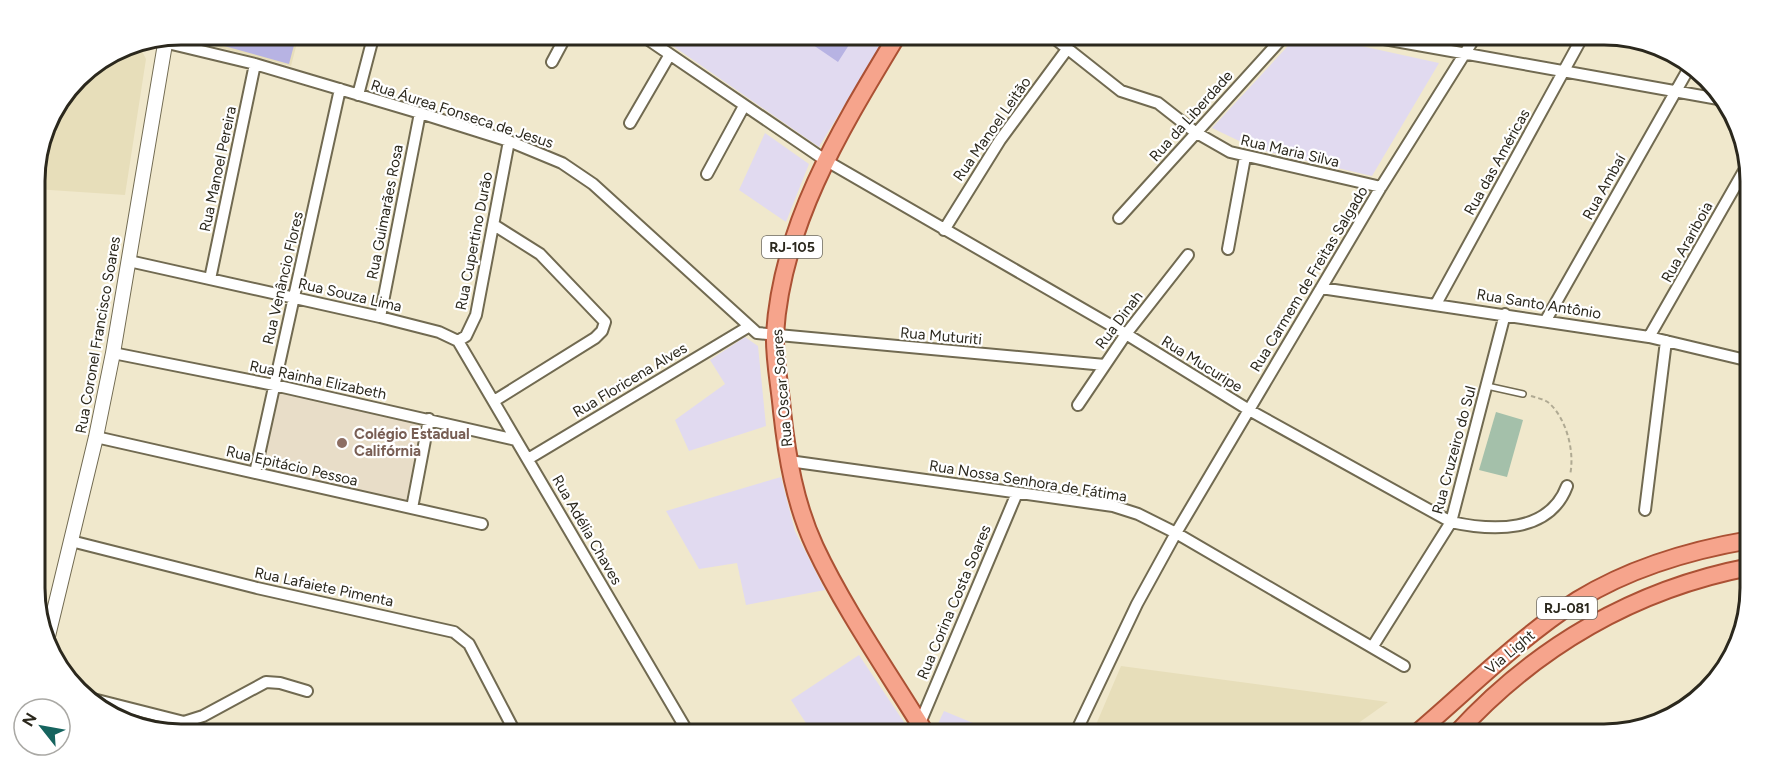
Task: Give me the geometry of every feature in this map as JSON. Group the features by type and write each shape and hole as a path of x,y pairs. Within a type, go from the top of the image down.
{"main road":[{"name":"Rua Oscar Soares","path":"892,45 825,160 805,206 784,271 775,336 789,461 802,515 815,547 920,724"},
{"name":"Via Light","path":"1427,724 1500,660 1580,599 1615,581 1668,560 1710,547 1740,542"},
{"name":"Via Light","path":"1466,724 1518,675 1599,619 1688,582 1740,569"}],"street":[{"name":"Rua Áurea Fonseca de Jesus","path":"181,45 255,64 420,113 509,141 562,163 593,184 748,327 757,333 775,336"},
{"path":"358,95 371,45"},
{"path":"552,62 561,45"},
{"name":"Rua Mucuripe","path":"654,45 825,160 1126,334 1248,410 1451,522 1488,528 1518,526 1542,516 1553,508 1567,486"},
{"name":"Rua Maria Silva","path":"1064,45 1120,91 1158,103 1195,132 1221,147 1245,157 1381,187"},
{"name":"Rua da Liberdade","path":"1119,218 1276,45"},
{"path":"1419,45 1712,98"},
{"name":"Rua Carmem de Freitas Salgado","path":"1080,724 1137,604 1176,533 1381,187 1470,45"},
{"name":"Rua das Américas","path":"1436,304 1578,45"},
{"name":"Rua Coronel Francisco Soares","path":"51,625 96,437 113,353 161,46"},
{"name":"Rua Manoel Leitão","path":"944,230 1000,140 1068,48"},
{"path":"630,123 669,56"},
{"name":"Rua Manoel Pereira","path":"210,279 255,64"},
{"name":"Rua Ambaí","path":"1546,320 1686,73"},
{"name":"Rua Venâncio Flores","path":"255,473 340,89"},
{"path":"707,174 744,106"},
{"name":"Rua Guimarães Rosa","path":"380,317 420,113"},
{"name":"Rua Cupertino Durão","path":"458,341 466,336 476,315 509,141"},
{"path":"1228,249 1245,157"},
{"name":"Rua Arariboia","path":"1649,337 1740,178"},
{"path":"494,225 540,254 605,322 602,331 595,338 494,401"},
{"name":"Rua Dinah","path":"1078,405 1126,334 1188,255"},
{"name":"Rua Souza Lima","path":"129,261 380,317 439,332 458,341"},
{"name":"Rua Santo Antônio","path":"1321,288 1649,337 1740,359"},
{"name":"Rua Cruzeiro do Sul","path":"1373,646 1451,522 1505,314"},
{"name":"Rua Floricena Alves","path":"528,459 748,327"},
{"name":"Rua Muturiti","path":"775,336 1105,365"},
{"name":"Rua Adélia Chaves","path":"458,341 683,724"},
{"path":"1645,510 1666,341"},
{"name":"Rua Rainha Elizabeth","path":"113,353 274,385 516,440"},
{"path":"412,508 429,420"},
{"name":"Rua Epitácio Pessoa","path":"96,437 482,524"},
{"name":"Rua Nossa Senhora de Fátima","path":"789,461 1113,506 1138,514 1176,533 1404,666"},
{"name":"Rua Corina Costa Soares","path":"925,724 1017,493"},
{"name":"Rua Lafaiete Pimenta","path":"71,541 268,591 454,632 470,644 511,724"},
{"path":"108,703 184,722 203,716 266,682 280,683 307,691"}],"lane":[{"path":"1487,386 1523,394"}],"path":[{"path":"1523,394 1549,404 1563,427 1569,440 1572,462 1567,486"}],"shaded area":[{"path":"209,45 296,45 291,66"},
{"path":"671,45 881,45 819,147"},
{"path":"1289,45 1357,45 1439,63 1372,176 1256,149 1212,128"},
{"path":"142,51 146,59 125,195 45,190 46,163 52,137 73,98 98,73 113,63"},
{"path":"765,133 809,164 786,222 739,190"},
{"path":"745,337 758,346 766,426 689,451 675,420 725,384 710,360"},
{"name":"Colégio Estadual Califórnia","path":"279,389 425,415 406,501 258,470"},
{"path":"781,477 795,531 825,590 746,605 737,563 699,569 666,511"},
{"path":"859,655 905,724 807,724 791,700"},
{"path":"1121,666 1388,702 1357,724 1096,724"},
{"path":"944,711 975,724 938,724"}],"green space":[{"path":"1496,412 1523,420 1507,477 1479,470"}],"building":[{"path":"220,45 294,45 289,64"},
{"path":"813,45 849,45 838,62"}],"place":[{"name":"Colégio Estadual Califórnia","path":"342,443"}]}
